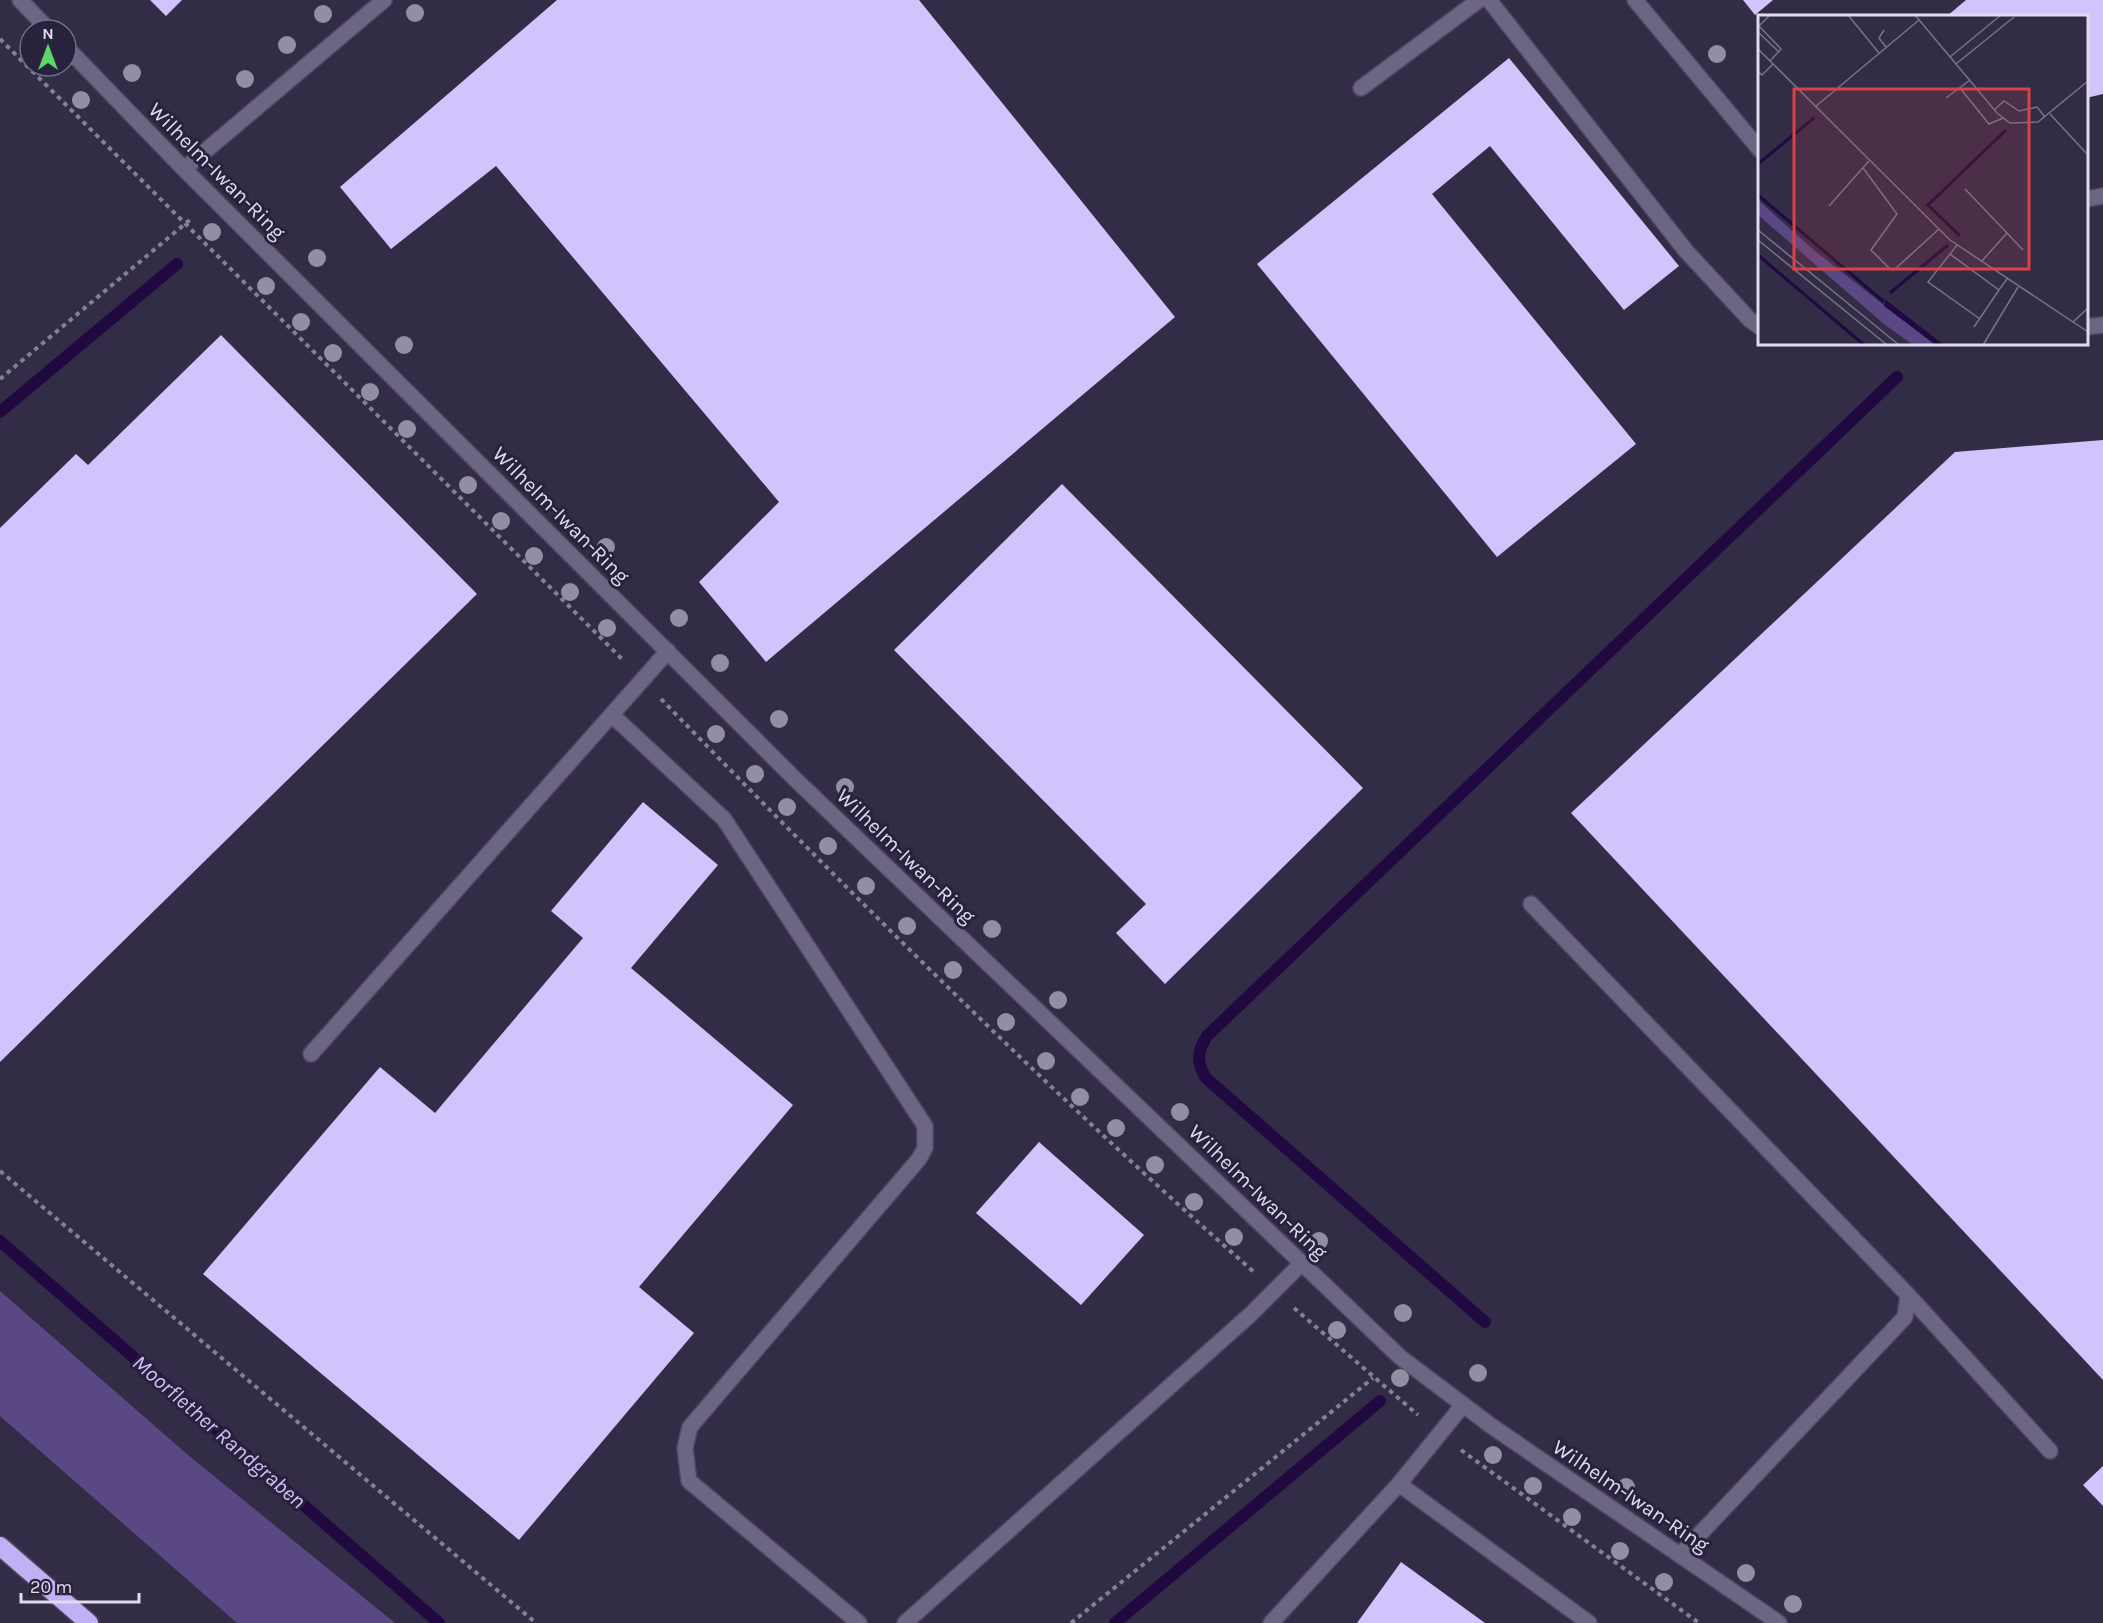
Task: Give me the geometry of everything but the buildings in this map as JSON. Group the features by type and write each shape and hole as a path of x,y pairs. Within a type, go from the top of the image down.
{"highway":[{"path":"0,1546 89,1623"}],"street":[{"path":"20,0 37,18"},
{"path":"184,169 384,0"},
{"path":"1361,88 1479,0"},
{"path":"1490,0 1686,251 1750,321 1758,326"},
{"path":"1635,0 1758,148"},
{"name":"Wilhelm-Iwan-Ring","path":"78,59 184,169 805,788 1400,1357 1463,1405 1779,1623"},
{"path":"2088,199 2103,196"},
{"path":"2088,327 2103,325"},
{"path":"311,1054 613,716 668,651"},
{"path":"613,716 724,819 926,1126 925,1148 919,1160 690,1427 685,1448 689,1481 859,1623"},
{"path":"1531,904 1908,1295 2050,1451"},
{"path":"905,1623 1251,1314 1302,1263"},
{"path":"1680,1555 1905,1317 1908,1295"},
{"path":"1271,1623 1400,1484 1463,1405"},
{"path":"1400,1484 1589,1623"}],"path":[{"path":"0,379 214,199"},
{"path":"0,1171 536,1623"},
{"path":"1071,1623 1400,1357"}],"shaded area":[{"path":"0,1291 188,1455 395,1623 237,1623 0,1416"}],"waterway":[{"path":"0,412 177,264"},
{"path":"1485,1322 1206,1078 1199,1062 1201,1047 1207,1036 1897,377"},
{"name":"Moorflether Randgraben","path":"0,1241 439,1623"},
{"path":"1115,1623 1380,1401"}]}
